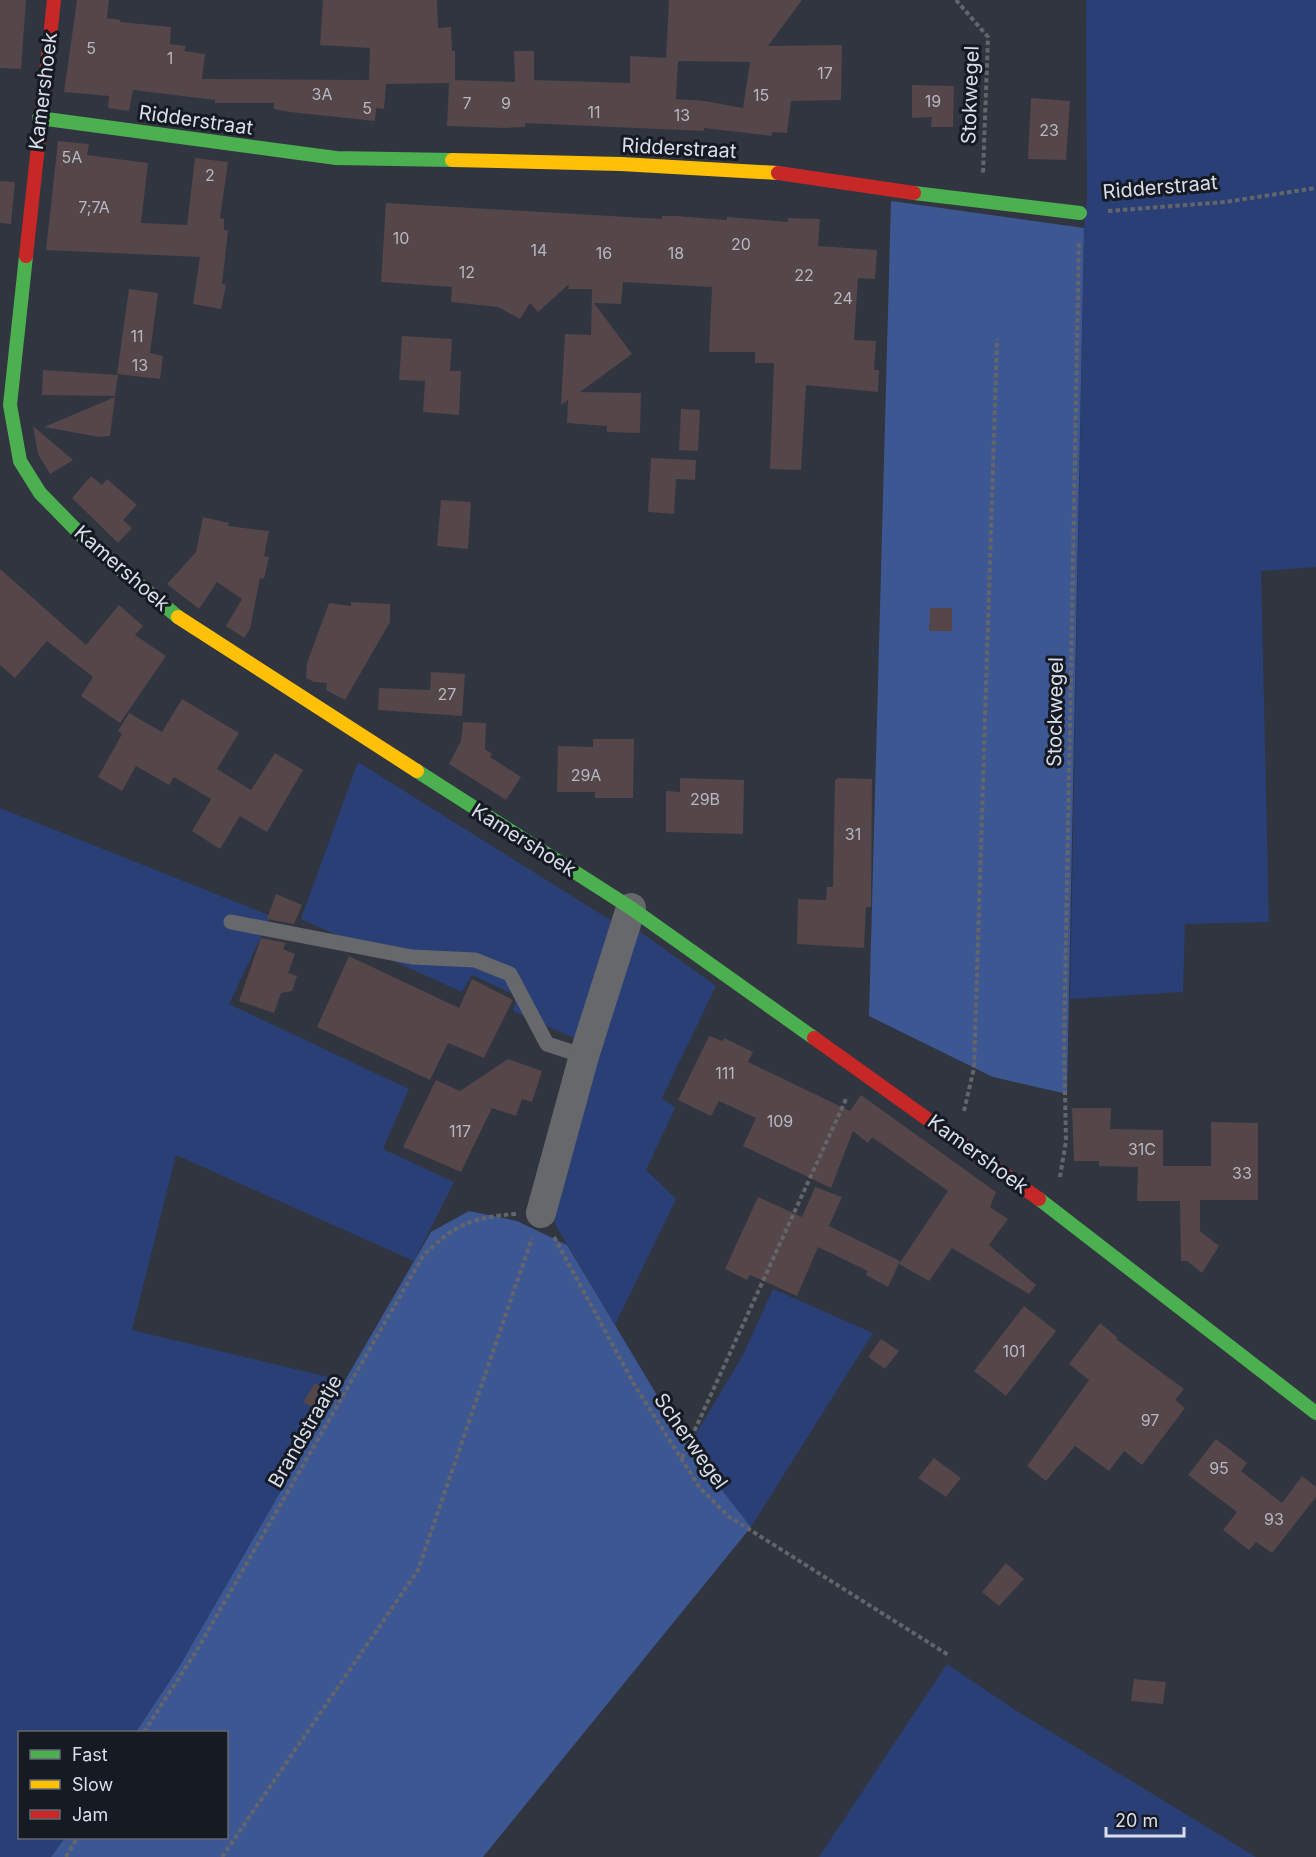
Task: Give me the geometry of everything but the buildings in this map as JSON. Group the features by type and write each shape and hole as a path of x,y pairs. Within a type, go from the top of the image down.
{"street":[{"name":"Kamershoek","path":"54,0 8,349 10,405 20,461 40,493 89,543 183,621 631,908 1055,1210 1316,1413"},
{"name":"Ridderstraat","path":"39,118 336,158 621,164 762,171 982,203 1080,213"},
{"path":"541,1213 584,1056 631,908"}],"lane":[{"path":"231,922 412,957 475,960 510,974 547,1044 584,1056"}],"path":[{"name":"Stokwegel","path":"956,0 988,37 982,203"},
{"name":"Ridderstraat","path":"1080,213 1225,202 1316,188"},
{"name":"Stockwegel","path":"1055,1210 1066,1141 1064,1033 1080,213"},
{"path":"957,1139 974,1068 997,339"},
{"path":"682,1458 860,1069"},
{"path":"222,1857 418,1570 541,1213"},
{"name":"Scherwegel","path":"541,1213 635,1386 700,1488 728,1516 950,1656"},
{"name":"Brandstraatje","path":"145,1731 197,1650 423,1256 445,1234 485,1216 541,1213"},
{"path":"66,1857 76,1839"}],"shaded area":[{"path":"1086,0 1316,0 1316,567 1261,571 1269,922 1185,924 1183,992 1070,999 1084,228 1087,199"},
{"path":"891,201 1084,228 1067,1094 993,1077 869,1016"},
{"path":"358,762 615,923 576,1039 513,1011 517,996 472,975 462,992 301,919"},
{"path":"0,808 271,916 229,1004 409,1089 383,1149 454,1182 414,1261 176,1155 132,1330 345,1381 179,1667 137,1731 18,1731 18,1839 64,1839 51,1857 0,1857"},
{"path":"635,928 716,986 662,1098 675,1108 646,1170 676,1199 615,1325 555,1224 553,1204"},
{"path":"469,1211 517,1221 567,1245 688,1447 751,1527 483,1857 51,1857 64,1839 228,1839 228,1731 137,1731 179,1667 431,1232"},
{"path":"773,1289 873,1333 751,1527 688,1447 743,1355"},
{"path":"947,1664 1020,1713 1256,1857 819,1857"}],"traffic: fast":[{"path":"39,118 336,158 452,160"},
{"path":"914,193 1080,213"},
{"path":"26,256 10,405 20,461 40,493 89,543 178,617"},
{"path":"417,771 631,908 814,1038"},
{"path":"1039,1199 1316,1413"}],"traffic: slow":[{"path":"452,160 621,164 778,173"},
{"path":"178,617 417,771"}],"traffic: jam":[{"path":"26,256 54,0"},
{"path":"778,173 914,193"},
{"path":"814,1038 1039,1199"}]}
